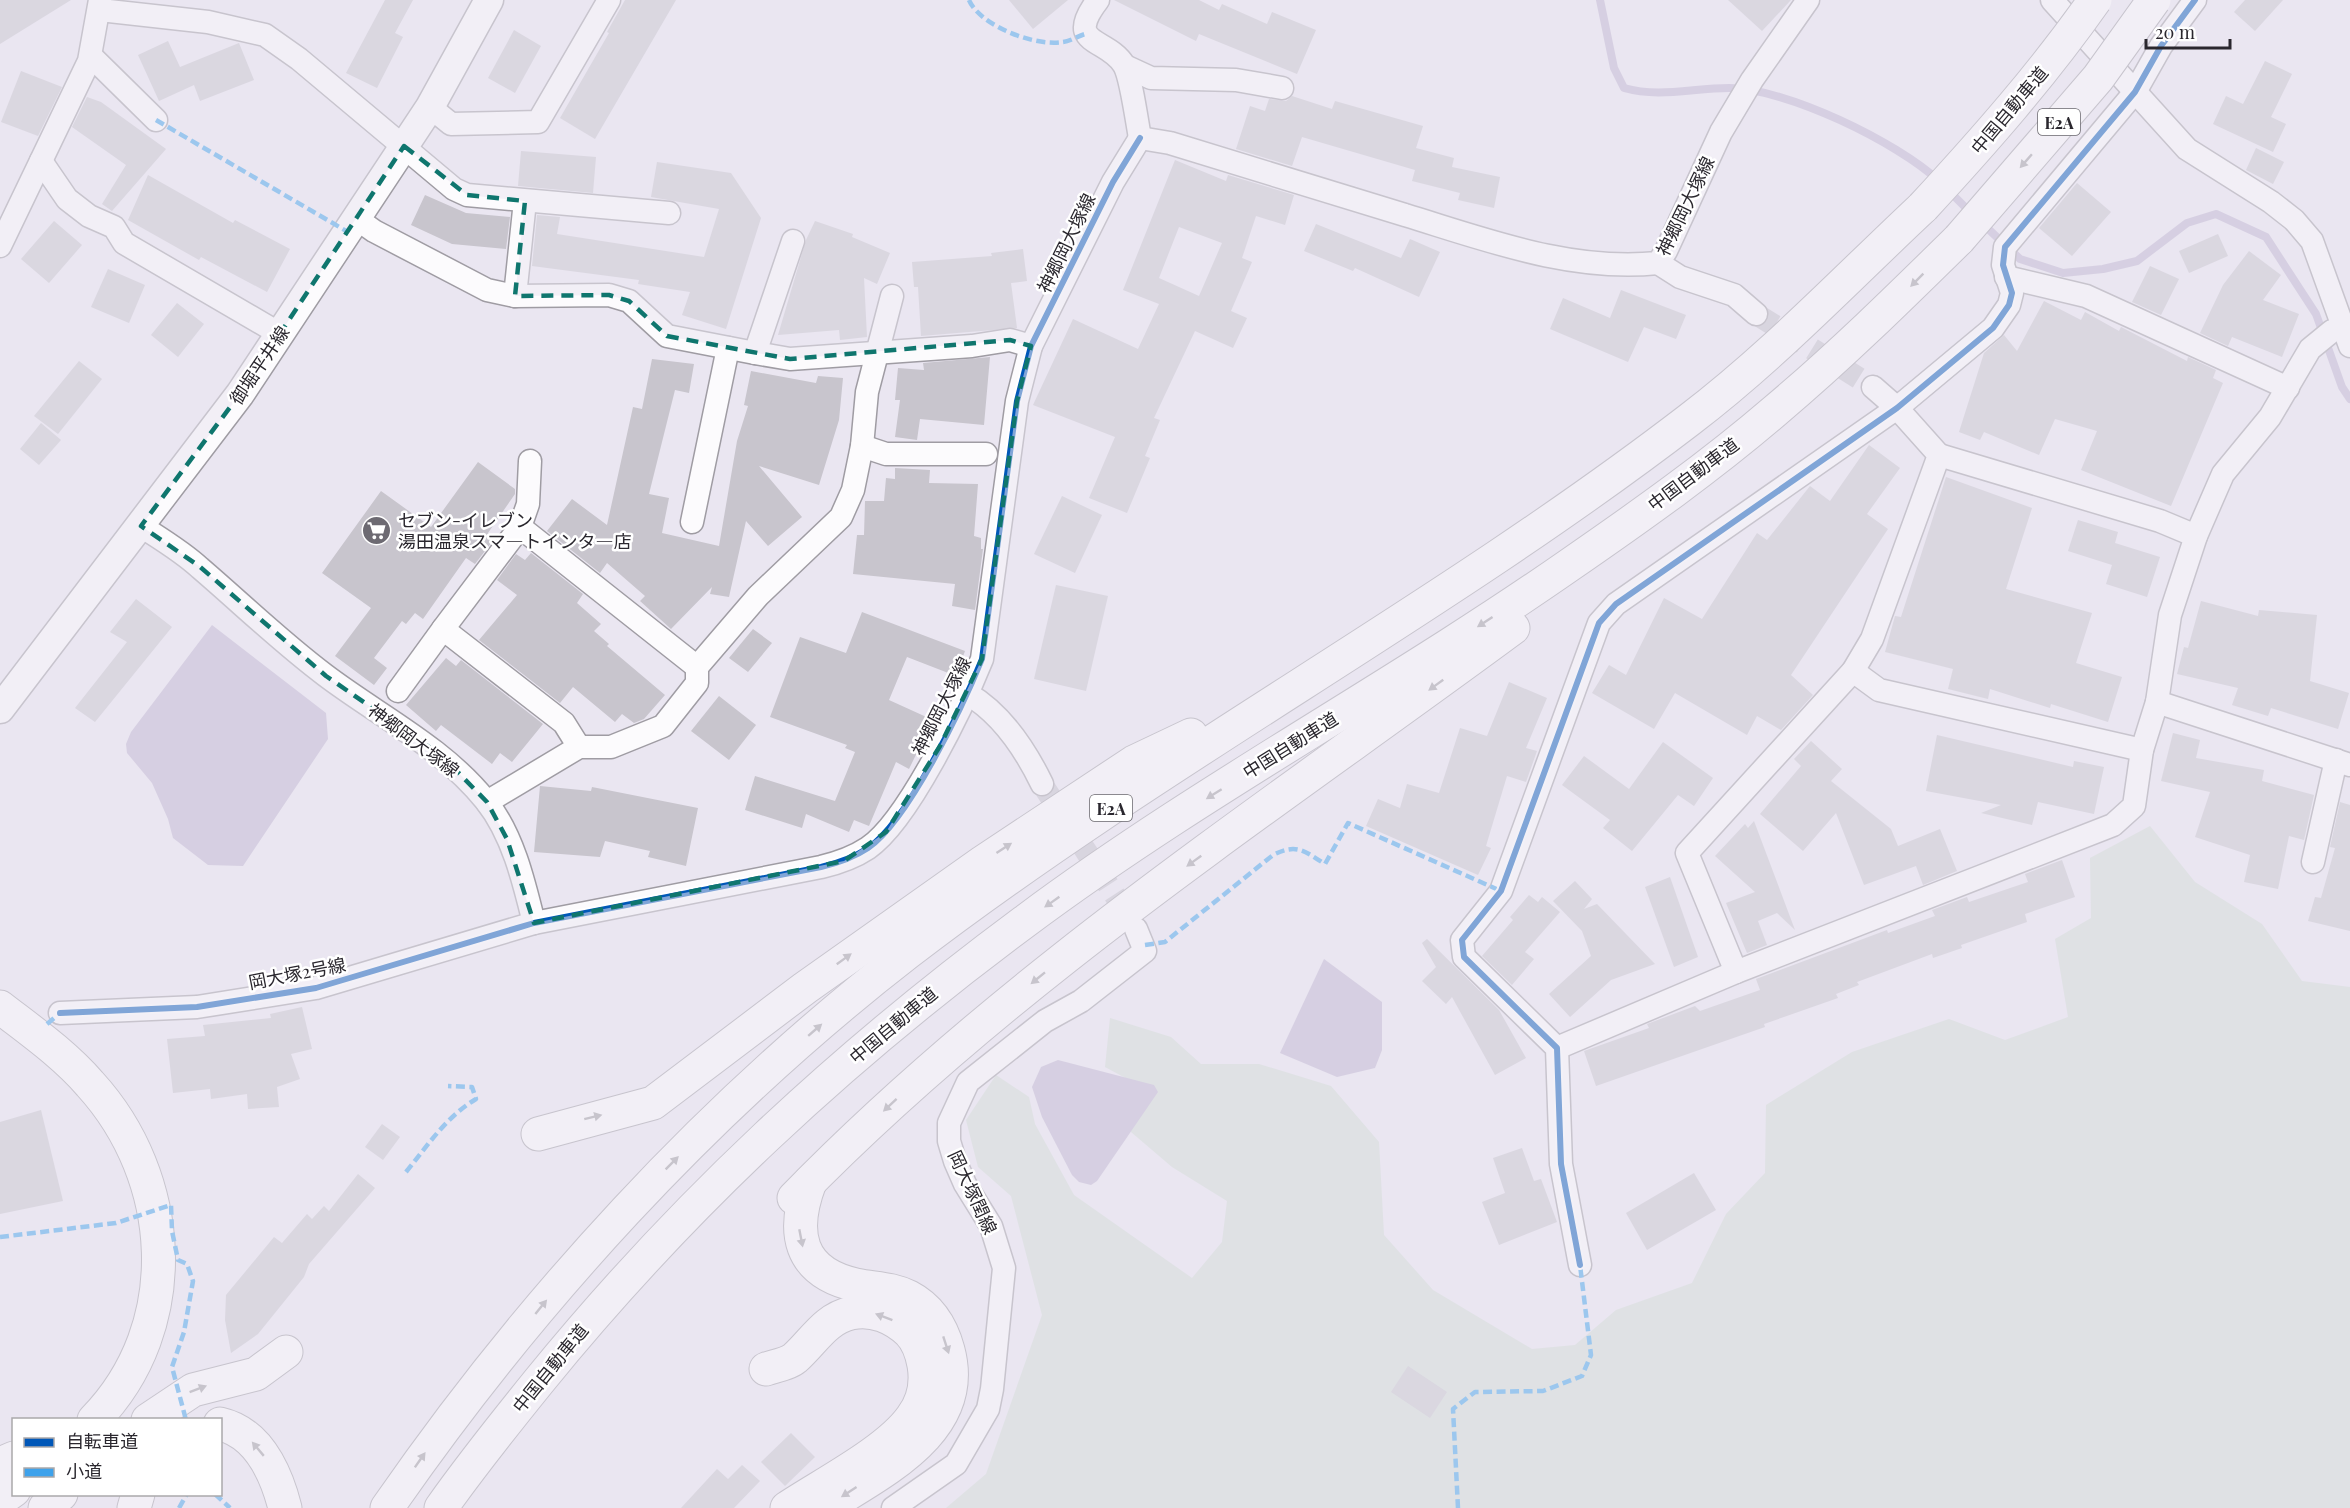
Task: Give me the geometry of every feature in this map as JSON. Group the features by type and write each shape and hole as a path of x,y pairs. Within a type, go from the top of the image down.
{"highway":[{"name":"中国自動車道","path":"387,1508 430,1446 558,1286 671,1164 768,1070 906,954 1041,854 1524,539 1690,420 1755,366 1923,207 2062,47 2095,0"},
{"name":"中国自動車道","path":"441,1508 470,1466 599,1307 715,1184 813,1092 943,984 1026,920 1152,833 1568,567 1710,463 1776,411 1873,324 1959,239 2098,78 2154,0"},
{"path":"825,1508 920,1443 935,1426 943,1412 952,1381 945,1340 934,1318 922,1305 890,1289 843,1282 822,1272 811,1261 801,1245 799,1222 802,1190 897,1099 1037,979 1628,542 1776,411"},
{"path":"538,1134 652,1102 882,932 1134,762 1319,671"},
{"path":"0,1007 62,1056 91,1085 120,1125 141,1161 154,1203 159,1238 158,1280 151,1318 138,1356 120,1389 95,1418"},
{"path":"0,1024 50,1065 82,1097 106,1131 125,1170 138,1207 142,1251 137,1316 125,1349 108,1380 70,1418"},
{"path":"766,1369 794,1360 817,1333 832,1321 851,1313 864,1311 879,1314 899,1323 913,1336 922,1354 926,1380 922,1400 912,1417 877,1449 787,1508"},
{"path":"150,1418 194,1390 256,1374 286,1352"},
{"path":"222,1425 242,1433 263,1454 274,1473 285,1508"},
{"path":"45,1508 59,1496"}],"street":[{"name":"御堀平井線","path":"0,709 240,394 430,107 489,0"},
{"path":"430,107 451,124 538,122 609,0"},
{"name":"神郷岡大塚線","path":"141,526 199,566 243,608 326,676 442,756 487,802 507,839 523,880 534,923 731,886 844,861 869,847 896,819 968,694 982,659 1017,401 1031,346 1113,182 1140,138 1170,143 1509,246 1579,263 1634,265 1658,262 1666,251 1721,132 1808,0"},
{"path":"1557,1048 1736,972 2113,825 2134,806 2142,750 2157,702 2170,615 2196,536 2223,474 2270,417 2310,349 2341,335 2312,242 2294,220 2271,202 2187,149 2052,0"},
{"path":"1580,1265 1561,1164 1557,1048 1464,957 1462,940 1501,891 1599,623 1617,604 1897,408 1993,328 2009,305 2012,293 2002,265 2006,247 2135,92 2161,46 2195,0"},
{"path":"1093,2 1084,22 1085,33 1092,42 1112,52 1125,66 1151,78 1236,80 1282,88"},
{"path":"0,246 91,56 100,5 208,22 265,35 299,58 454,189 467,195 669,213"},
{"path":"91,56 156,120"},
{"path":"1125,66 1140,138"},
{"path":"41,161 67,199 88,216 114,227 124,243 280,334"},
{"path":"515,296 525,201"},
{"path":"357,219 374,231 487,290 515,296 609,295 629,301 667,336 728,348 790,359 972,346 1010,340 1031,346"},
{"path":"755,353 793,241"},
{"path":"1658,262 1680,277 1734,295 1756,314"},
{"path":"2007,277 2086,296 2288,388"},
{"path":"487,802 579,747 611,747 663,726 697,683 697,667 758,596 841,517 853,490 862,446 867,392 875,353 892,296"},
{"path":"692,522 728,348"},
{"path":"1873,387 1897,408 1939,455 2160,521 2196,536"},
{"path":"862,446 886,454 986,454"},
{"path":"1736,972 1687,853 1853,671 1872,639 1939,455"},
{"path":"398,691 520,527 528,504 530,461"},
{"path":"520,527 697,667"},
{"path":"443,629 564,723 579,747"},
{"path":"1853,671 1879,690 2142,750"},
{"path":"968,694 981,702 1022,746 1042,784"},
{"path":"2157,702 2343,763 2313,862"},
{"name":"岡大塚2号線","path":"60,1013 197,1006 316,988 534,923"},
{"name":"岡大塚閏線","path":"893,1508 956,1464 988,1409 992,1389 1001,1321 1004,1268 991,1226 965,1184 955,1161 949,1141 949,1123 968,1082 1046,1021 1081,1001 1145,951 1136,928"}],"highlighted area":[{"path":"404,146 467,195 525,201 515,296 609,295 629,301 667,336 790,359 1010,340 1031,346 1017,401 982,659 940,746 886,832 844,861 534,923 507,839 487,802 442,756 326,676 199,566 141,526 240,394"}],"shaded area":[{"path":"212,625 326,713 328,739 243,866 208,865 173,838 168,819 152,783 127,753 126,744 131,732"},
{"path":"2150,826 2195,882 2262,924 2302,981 2350,987 2350,1508 946,1508 986,1474 1042,1315 1011,1196 978,1167 966,1120 996,1075 1029,1097 1035,1124 1074,1195 1192,1278 1222,1242 1227,1201 1172,1167 1131,1132 1133,1082 1105,1067 1110,1018 1171,1037 1201,1064 1259,1064 1331,1086 1379,1142 1384,1235 1433,1290 1532,1349 1575,1345 1616,1310 1692,1283 1726,1214 1765,1173 1766,1105 1852,1052 1949,1019 2005,1040 2068,1017 2055,939 2091,918 2090,858"},
{"path":"1324,959 1382,1002 1382,1050 1375,1068 1337,1077 1280,1053"},
{"path":"1058,1060 1154,1085 1158,1092 1097,1181 1091,1185 1079,1182 1072,1175 1042,1117 1032,1087 1041,1067"}],"building":[{"path":"0,0 71,0 0,44"},
{"path":"385,0 413,0 395,33 403,37 377,88 346,73"},
{"path":"625,0 676,0 595,139 560,118 609,33 607,32"},
{"path":"1009,0 1068,0 1033,29"},
{"path":"1114,0 1199,0 1219,10 1222,4 1267,24 1272,12 1316,30 1297,74 1199,34 1196,41"},
{"path":"1728,0 1791,0 1762,31"},
{"path":"2245,0 2283,0 2255,31 2234,12"},
{"path":"514,30 541,46 515,93 488,78"},
{"path":"168,41 180,67 239,43 254,80 200,101 194,85 159,101 138,55"},
{"path":"2265,61 2292,74 2271,117 2286,124 2273,152 2213,124 2226,96 2243,104"},
{"path":"21,71 62,87 38,136 1,122"},
{"path":"1292,96 1332,109 1335,101 1423,126 1416,148 1454,158 1452,167 1500,177 1494,208 1458,200 1460,193 1412,181 1415,170 1302,137 1292,166 1236,149 1250,106 1265,111 1269,99 1286,101"},
{"path":"87,97 101,102 166,149 112,211 102,204 126,165 72,127"},
{"path":"2256,148 2284,162 2273,184 2246,170"},
{"path":"521,151 596,157 593,193 518,186"},
{"path":"1175,160 1226,181 1228,175 1294,195 1285,225 1256,216 1242,258 1252,262 1231,311 1247,318 1233,348 1195,331 1154,418 1160,420 1145,456 1150,458 1127,513 1089,498 1115,437 1033,405 1073,319 1138,349 1159,304 1123,290","holes":["1179,227 1222,243 1199,296 1159,278"]},
{"path":"657,162 731,173 761,218 726,329 682,315 690,292 638,284 639,280 532,266 537,215 560,217 557,234 704,257 719,209 651,197"},
{"path":"148,175 233,223 235,220 290,249 267,292 201,257 199,260 128,220"},
{"path":"2077,183 2111,212 2072,256 2039,228"},
{"path":"425,195 466,213 510,217 506,249 452,244 411,225"},
{"path":"54,221 82,245 49,283 21,259"},
{"path":"815,221 853,234 852,237 890,253 877,284 864,278 867,337 840,340 839,330 778,335 806,240"},
{"path":"1316,224 1401,258 1410,239 1440,252 1419,297 1355,268 1353,271 1304,251"},
{"path":"2218,234 2228,256 2189,273 2179,251"},
{"path":"1023,249 1027,281 1011,283 1017,328 921,336 918,287 914,287 912,262 992,256 991,253"},
{"path":"2249,251 2281,275 2263,300 2299,314 2282,357 2232,337 2228,346 2200,333 2223,285"},
{"path":"2150,266 2179,279 2161,315 2132,302"},
{"path":"108,269 145,285 129,323 91,307"},
{"path":"1621,290 1686,315 1676,339 1644,327 1628,362 1550,329 1563,298 1610,318"},
{"path":"2044,301 2081,320 2085,312 2119,331 2121,327 2187,361 2188,357 2216,370 2213,378 2223,383 2171,506 2081,470 2097,431 2055,419 2039,455 1984,432 1980,440 1959,432 1984,353 2004,335 2017,351"},
{"path":"177,303 204,324 178,357 151,335"},
{"path":"990,357 984,425 920,419 917,440 895,437 900,400 895,400 898,368 924,370 923,363"},
{"path":"652,359 694,364 689,393 675,390 649,494 669,498 662,533 719,546 737,441 748,406 744,405 751,371 816,383 818,376 843,378 839,420 819,485 759,466 802,517 768,546 746,521 729,597 710,594 712,587 671,629 640,601 645,596 607,563 600,573 547,531 572,499 607,525 633,407 642,409"},
{"path":"79,361 102,379 58,434 34,416"},
{"path":"41,423 61,440 39,465 20,449"},
{"path":"1869,445 1900,468 1867,514 1888,529 1791,675 1813,695 1781,730 1757,716 1747,735 1675,693 1654,729 1592,693 1609,665 1626,675 1664,598 1702,619 1757,533 1767,540 1810,486 1830,501"},
{"path":"478,462 515,489 515,494 488,533 495,538 475,564 466,558 423,619 415,613 406,624 402,621 374,658 387,668 374,685 335,656 371,608 322,573 381,491 431,527"},
{"path":"895,468 930,470 929,483 978,484 974,536 981,538 981,549 983,549 975,610 952,606 955,584 853,574 857,535 864,535 865,501 884,501 886,478 895,479"},
{"path":"1946,477 2032,508 2006,589 2092,613 2076,663 2122,677 2108,722 2051,704 2050,708 1990,689 1988,699 1948,689 1953,669 1885,652 1895,616 1901,617"},
{"path":"1062,496 1102,515 1075,573 1034,554"},
{"path":"2078,520 2118,532 2115,543 2160,557 2147,597 2106,584 2112,565 2068,551"},
{"path":"531,553 583,594 577,603 601,624 594,631 609,644 607,646 665,695 644,719 634,723 622,714 615,722 573,687 560,703 479,640 517,595 497,580 516,554 525,560"},
{"path":"1056,585 1108,596 1086,691 1034,679"},
{"path":"136,599 172,627 95,722 75,708 127,642 110,632"},
{"path":"2201,601 2258,616 2259,610 2317,615 2310,681 2349,693 2338,729 2271,708 2268,716 2232,705 2238,688 2177,674 2184,647 2188,648"},
{"path":"862,612 965,651 956,676 907,657 889,700 933,720 909,769 896,762 869,826 854,820 849,832 806,814 802,828 745,810 755,776 835,801 855,752 845,748 847,745 770,717 800,637 846,653"},
{"path":"753,629 772,643 748,672 729,658"},
{"path":"446,658 456,666 461,660 543,724 512,762 500,753 492,764 441,725 436,731 406,705"},
{"path":"1509,682 1547,698 1526,748 1537,751 1526,782 1507,776 1486,846 1491,848 1478,875 1366,826 1378,799 1400,808 1407,784 1439,793 1460,728 1487,736"},
{"path":"719,696 756,725 729,760 691,731"},
{"path":"2173,733 2200,740 2196,758 2264,770 2262,781 2314,795 2304,840 2289,836 2278,889 2244,882 2250,855 2195,837 2210,792 2161,781"},
{"path":"1937,735 2073,767 2074,761 2104,767 2094,814 2038,802 2032,825 1981,813 2001,805 1926,791"},
{"path":"1811,741 1842,769 1831,781 1891,829 1898,846 1940,829 1957,871 1923,885 1916,866 1864,885 1836,813 1803,851 1760,814 1801,766 1794,759"},
{"path":"1663,742 1713,778 1694,806 1678,795 1632,851 1603,828 1610,820 1562,785 1584,756 1629,789"},
{"path":"540,786 591,791 592,787 698,808 686,866 648,857 650,851 605,841 600,857 534,852"},
{"path":"2340,802 2350,805 2350,931 2308,921 2315,897 2321,898 2335,848 2330,847"},
{"path":"1754,821 1795,930 1777,913 1758,921 1767,945 1747,953 1726,903 1755,892 1715,856 1745,824 1748,828"},
{"path":"2062,860 2075,897 2025,914 2027,922 1961,945 1962,948 1933,958 1932,954 1857,982 1859,985 1836,994 1838,998 1764,1024 1765,1027 1596,1086 1584,1051 1649,1028 1647,1024 1695,1006 1700,1011 1760,990 1756,979 1887,930 1888,933 1935,916 1932,910 1967,897 1969,902 2028,882 2025,874"},
{"path":"1670,877 1698,957 1674,967 1645,887"},
{"path":"1575,881 1592,899 1584,909 1597,904 1655,964 1611,980 1570,1017 1549,994 1591,956 1582,931 1553,901"},
{"path":"1529,895 1538,902 1542,897 1560,912 1525,952 1534,959 1512,985 1482,956 1513,920 1510,917"},
{"path":"1427,939 1499,1010 1526,1058 1495,1075 1452,997 1446,1004 1422,981 1436,967 1422,943"},
{"path":"302,1007 312,1049 291,1054 300,1079 277,1087 279,1107 248,1109 247,1094 211,1099 210,1089 173,1093 167,1039 205,1036 203,1025 271,1018 270,1014"},
{"path":"41,1110 63,1201 0,1214 0,1122"},
{"path":"382,1124 400,1137 383,1160 365,1147"},
{"path":"1522,1148 1534,1181 1541,1179 1557,1222 1499,1245 1482,1202 1505,1193 1493,1158"},
{"path":"1694,1173 1716,1210 1647,1250 1626,1213"},
{"path":"358,1174 375,1188 309,1264 304,1277 258,1334 231,1353 225,1320 226,1295 274,1237 282,1243 307,1214 312,1219 324,1206 329,1211"},
{"path":"1408,1366 1447,1392 1430,1418 1391,1392"},
{"path":"791,1433 815,1457 785,1486 761,1462"},
{"path":"742,1465 760,1481 734,1508 681,1508 717,1469 728,1479"}],"waterway":[{"path":"1600,0 1614,68 1624,88 1650,92 1729,88 1753,90 1780,97 1809,107 1869,134 1920,166 1939,181"},
{"path":"1948,190 1971,213"},
{"path":"1983,224 2020,259 2063,273 2103,269 2137,261 2187,223 2216,214 2266,237 2316,314 2342,387 2350,399"}],"tunnel":[{"path":"1756,314 1873,387"},
{"path":"1042,784 1133,923"}],"marked path":[{"path":"969,0 975,9 996,26 1024,38 1052,43 1069,41 1085,34"},
{"path":"156,120 348,232"},
{"path":"1145,945 1165,942 1281,851 1300,850 1325,864 1348,823 1501,891"},
{"path":"47,1024 60,1013"},
{"path":"406,1172 446,1123 476,1099 472,1087 448,1086"},
{"path":"0,1237 116,1223 171,1205 172,1231 178,1260 187,1264 193,1281 184,1332 172,1367 185,1418"},
{"path":"1458,1508 1453,1409 1475,1392 1543,1391 1582,1376 1591,1355 1580,1265"},
{"path":"179,1508 186,1496"},
{"path":"217,1496 230,1508"}],"cycle path":[{"path":"1580,1265 1561,1164 1557,1048 1464,957 1462,940 1501,891 1599,623 1616,604 1897,408 1993,328 2009,305 2012,293 2003,265 2005,247 2135,92 2161,46 2195,0"},
{"path":"60,1013 197,1007 316,988 534,923 821,867 845,860 868,848 884,834 917,789 962,705 982,659 1017,401 1031,346 1113,182 1140,138"}],"place":[{"name":"セブン-イレブン 湯田温泉スマ―トインタ―店","path":"377,530"}]}
